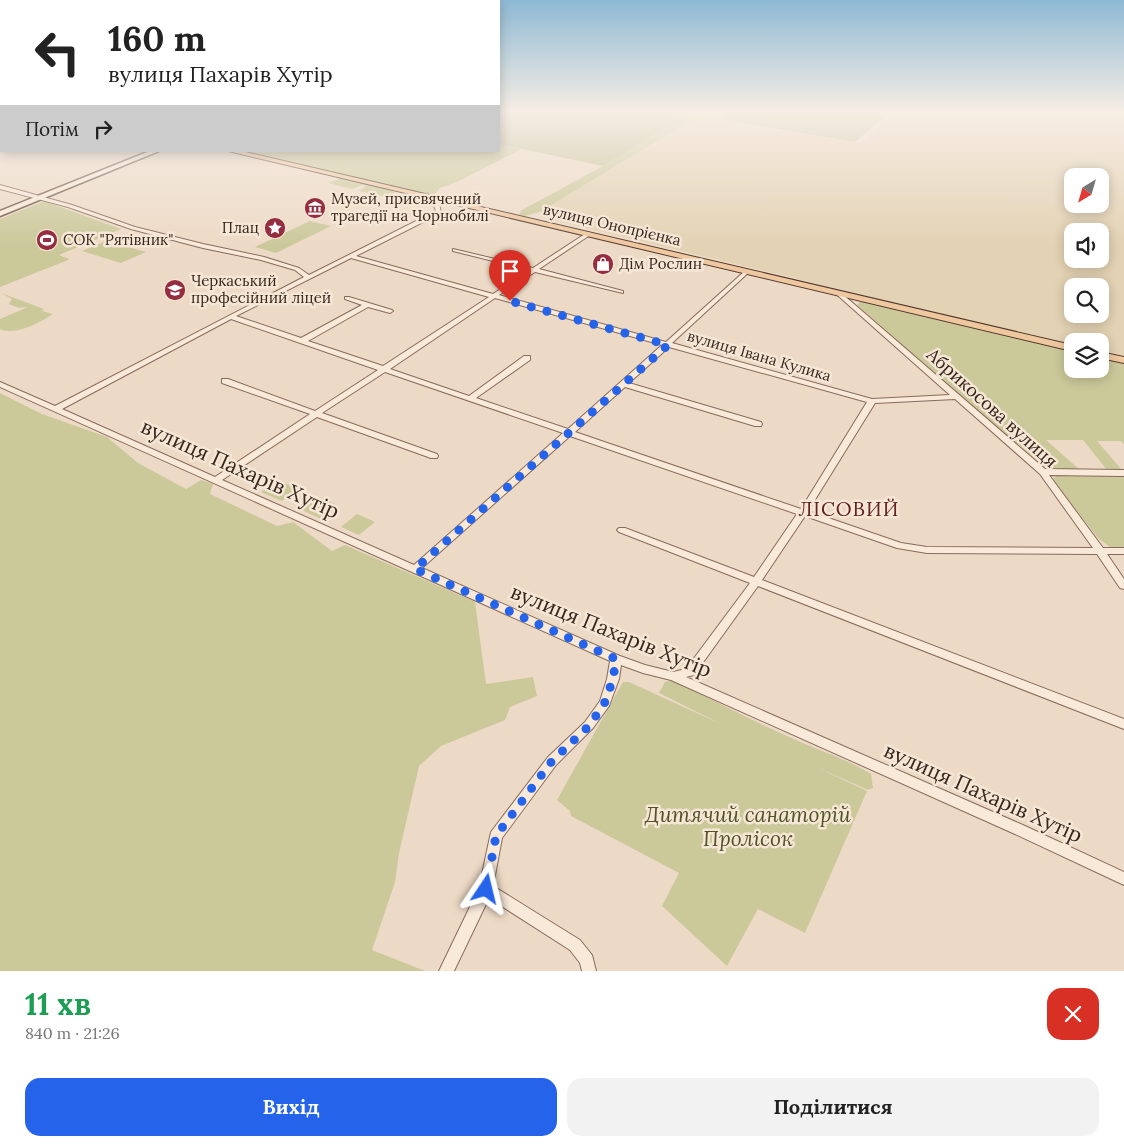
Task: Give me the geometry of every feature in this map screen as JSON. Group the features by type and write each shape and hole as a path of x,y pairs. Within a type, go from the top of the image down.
{"main road":[{"name":"вулиця Онопрієнка","path":"254,156 1064,346"},
{"path":"1109,357 1124,360"}],"street":[{"path":"0,214 143,156"},
{"path":"0,187 133,228 279,263 297,269 308,277"},
{"path":"0,384 55,409 308,277 439,212 436,203 437,199"},
{"path":"216,480 588,234"},
{"path":"455,250 621,292"},
{"name":"вулиця Івана Кулика","path":"350,256 872,401 957,397"},
{"path":"415,569 668,345 746,272"},
{"name":"Абрикосова вулиця","path":"838,293 1043,472 1124,586"},
{"path":"347,298 390,311"},
{"path":"302,341 368,304"},
{"path":"232,317 900,546 927,550 1124,551"},
{"path":"470,399 527,358"},
{"path":"225,381 318,412 434,456"},
{"path":"624,384 758,424"},
{"path":"673,676 690,672 757,581 803,512 872,401"},
{"name":"вулиця Пахарів Хутір","path":"55,409 616,659 643,669 673,676 1020,830 1124,879"},
{"path":"1043,472 1124,473"},
{"path":"622,530 1124,724"},
{"path":"446,971 486,889 496,836 552,761 590,725 605,702 613,679 616,659"},
{"path":"486,889 575,945 587,960 589,971"}],"shaded area":[{"path":"557,156 619,156 603,166"},
{"path":"631,156 1124,156 1124,358 1109,354 1109,333 1064,333 1064,343 541,217 540,212"}],"green space":[{"path":"261,156 508,156 459,181 440,188 433,196"},
{"path":"619,156 631,156 540,212 524,216 519,214 522,210"},
{"path":"341,178 391,190 395,193 391,198 359,191 367,186 362,185 352,189 328,183"},
{"name":"СОК \"Рятівник\"","path":"44,201 121,229 59,255 68,260 0,287 0,219"},
{"path":"310,221 331,226 276,253 255,247"},
{"path":"106,241 146,252 121,263 82,251"},
{"path":"1,293 53,314 34,325 20,330 6,331 0,329 0,319 28,307 19,308 9,304 12,299"},
{"path":"861,301 1064,349 1064,378 1109,378 1109,359 1124,363 1124,444 1121,441 1097,441 1122,470 1107,470 1083,440 1046,440 1080,470 1054,470 1042,467 857,305"},
{"path":"0,393 42,414 107,437 138,463 186,489 201,480 213,484 210,494 277,526 293,522 332,551 345,545 475,602 486,684 533,677 537,696 510,707 505,720 441,746 419,766 399,853 395,882 372,950 425,971 0,971"},
{"path":"1056,476 1124,476 1124,548 1110,547 1099,539 1052,480"},
{"path":"279,480 298,489 282,501 261,492"},
{"path":"319,497 335,504 339,510 325,521 302,510"},
{"path":"357,514 375,522 359,535 341,527"},
{"name":"Дитячий санаторій Пролісок","path":"672,680 758,723 840,758 871,774 873,788 868,790 814,766 867,791 805,933 758,909 727,966 662,906 679,873 571,816 570,811 557,800 623,682 629,682 723,725 659,693 665,682"}],"place":[{"name":"Музей, присвячений трагедії на Чорнобилі","path":"315,208"},
{"name":"Плац","path":"275,228"},
{"name":"СОК \"Рятівник\"","path":"47,240"},
{"name":"Дім Рослин","path":"603,264"},
{"name":"Черкаський професійний ліцей","path":"175,290"}],"district":[{"name":"ЛІСОВИЙ","path":"849,509"}],"route":[{"path":"486,889 496,836 552,761 590,725 605,702 613,679 616,659 415,569 668,345 510,301"}]}
